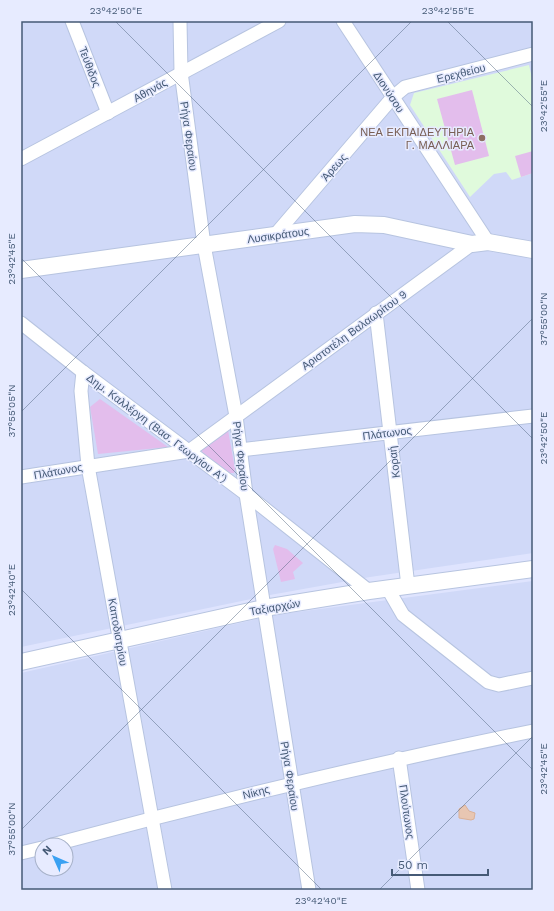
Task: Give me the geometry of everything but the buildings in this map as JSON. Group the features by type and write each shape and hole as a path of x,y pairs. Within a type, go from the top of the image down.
{"street":[{"name":"Τεύθιδος","path":"72,21 108,113"},
{"name":"Ρήγα Φεραίου","path":"180,21 181,72 204,245 236,416 246,494 309,890"},
{"name":"Αθηνάς","path":"21,159 181,72 279,21"},
{"name":"Διονύσου","path":"343,21 488,242"},
{"name":"Ερεχθείου","path":"393,97 405,87 533,54"},
{"name":"Άρεως","path":"275,236 393,97"},
{"name":"Λυσικράτους","path":"21,270 354,224 384,225 472,244 488,242 533,250"},
{"name":"Αριστοτέλη Βαλαωρίτου 9","path":"189,451 472,244"},
{"name":"Κοραή","path":"376,313 408,586"},
{"name":"Δημ. Καλλέργη (Βασ. Γεωργίου Α')","path":"21,323 83,372 246,494 369,591"},
{"name":"Καποδιστρίου","path":"83,372 81,391 88,466 165,890"},
{"name":"Πλάτωνος","path":"240,450 533,416"},
{"name":"Πλάτωνος","path":"21,477 189,451"},
{"name":"Ταξιαρχών","path":"21,662 264,608 369,591 533,569"},
{"path":"388,589 403,615 488,682 500,685 533,678"},
{"name":"Νίκης","path":"74,839 292,783 399,758 533,731"},
{"name":"Πλούτωνος","path":"399,758 418,890"},
{"path":"21,853 34,850"}],"shaded area":[{"path":"21,21 533,21 533,553 370,577 270,595 21,647"},
{"name":"ΝΕΑ ΕΚΠΑΙΔΕΥΤΗΡΙΑ Γ. ΜΑΛΛΙΑΡΑ","path":"529,65 533,82 533,173 512,180 506,172 494,174 470,197 410,105 414,93"},
{"path":"472,90 489,156 455,165 437,99"},
{"path":"533,151 533,173 521,177 515,156"},
{"path":"100,399 168,447 98,454 90,407"},
{"path":"228,430 235,469 234,473 230,473 203,453 200,448"},
{"path":"275,545 287,549 303,563 293,572 295,579 281,582 273,549"},
{"path":"533,581 533,890 21,890 21,673 274,615"},
{"path":"465,805 469,811 475,813 474,819 459,818 459,809"}],"place":[{"name":"ΝΕΑ ΕΚΠΑΙΔΕΥΤΗΡΙΑ Γ. ΜΑΛΛΙΑΡΑ","path":"482,138"}]}
